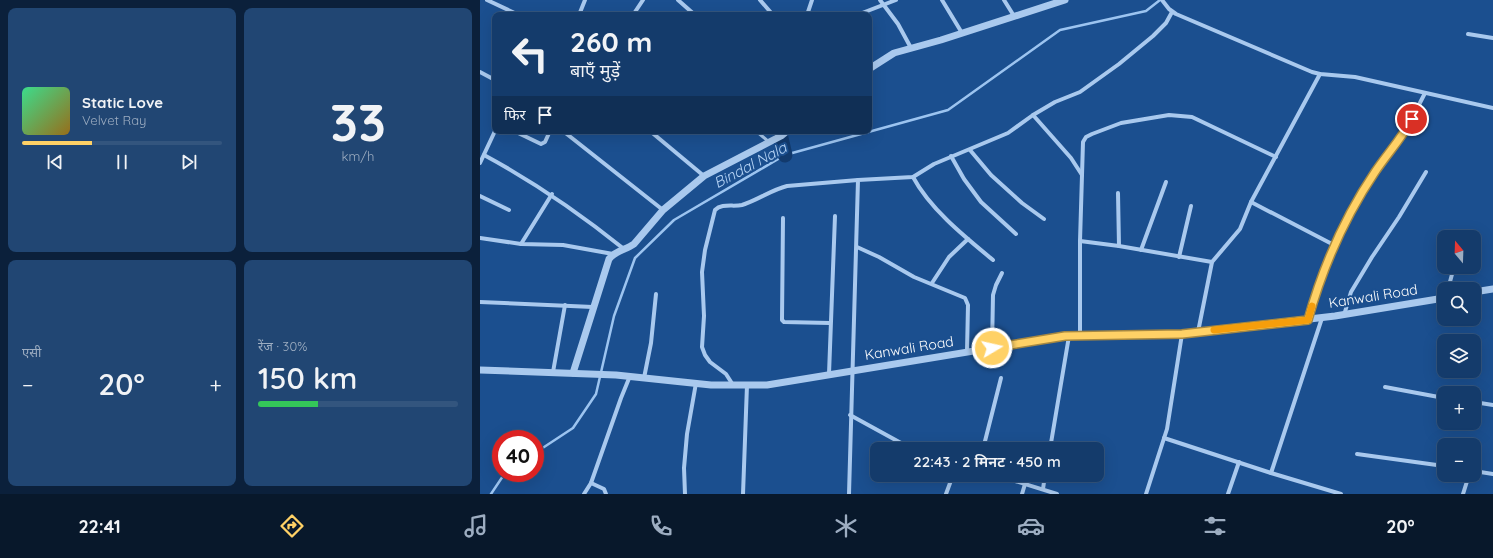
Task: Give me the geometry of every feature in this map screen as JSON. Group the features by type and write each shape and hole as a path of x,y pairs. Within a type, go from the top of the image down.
{"street":[{"path":"487,0 513,12"},
{"path":"580,12 585,0"},
{"path":"635,12 643,0"},
{"path":"678,0 692,12"},
{"path":"760,0 770,12"},
{"path":"808,12 812,0"},
{"path":"880,0 898,24 911,48"},
{"path":"865,12 896,0"},
{"path":"942,0 962,33"},
{"path":"1004,0 1014,16"},
{"path":"872,67 894,53 1065,0"},
{"path":"1162,0 1170,10 1235,40 1320,74 1355,77 1493,108"},
{"path":"733,385 726,374 710,362 702,347 704,316 702,272 705,250 715,210 718,207 743,204 786,186 913,177 934,164 1008,133 1033,115 1055,102 1080,92 1119,64 1152,36 1166,23 1170,10"},
{"path":"1468,34 1493,38"},
{"path":"480,72 492,78"},
{"path":"1198,332 1212,262 1240,229 1251,202 1320,74"},
{"path":"1308,320 1315,293 1334,245 1349,214 1376,171 1405,132 1425,93"},
{"path":"1033,115 1072,158 1082,175"},
{"path":"1080,336 1080,241 1083,142 1086,138 1092,134 1121,123 1169,115 1192,117 1276,157"},
{"path":"480,163 494,134"},
{"path":"520,134 541,144 545,142 549,134"},
{"path":"567,134 664,210"},
{"path":"654,134 704,176"},
{"path":"480,370 573,373 609,259 613,254 634,244 664,210 704,176 783,134"},
{"path":"970,150 991,175 1022,203 1044,220"},
{"path":"484,154 521,174 552,194 594,224 624,249"},
{"path":"952,156 964,179 981,202 1016,234"},
{"path":"1344,315 1351,292 1426,172"},
{"path":"913,177 919,189 941,213 968,239 994,260"},
{"path":"849,494 850,415 857,247 858,180"},
{"path":"1141,250 1166,182"},
{"path":"1118,193 1119,246"},
{"path":"521,244 552,194"},
{"path":"480,196 509,210"},
{"path":"1251,202 1334,245"},
{"path":"1179,257 1191,206"},
{"path":"829,374 835,216"},
{"path":"783,218 782,320 784,322 830,323"},
{"path":"480,238 521,244 563,245 613,254"},
{"path":"932,284 949,257 968,239"},
{"path":"1080,241 1212,262"},
{"path":"857,247 879,257 914,277 965,298 967,301 967,352"},
{"path":"992,348 993,295 1002,273"},
{"path":"1481,291 1493,289"},
{"path":"644,378 651,343 656,294"},
{"name":"Kanwali Road","path":"573,373 630,376 711,385 767,385 1069,336 1182,334 1308,320 1437,299"},
{"path":"480,302 593,307"},
{"path":"553,372 564,305"},
{"path":"1272,473 1322,318"},
{"path":"1146,494 1167,429 1182,334"},
{"path":"1051,442 1069,336"},
{"path":"584,494 591,483 630,376"},
{"path":"985,442 1002,378"},
{"path":"685,494 684,468 687,434 696,383"},
{"path":"743,494 747,385"},
{"path":"1385,387 1437,397"},
{"path":"1481,403 1493,405"},
{"path":"850,415 899,442"},
{"path":"1164,438 1341,494"},
{"path":"1357,454 1437,465"},
{"path":"1228,494 1239,462"},
{"path":"1481,472 1493,474"},
{"path":"946,494 950,482"},
{"path":"1019,482 1057,494"},
{"path":"1043,489 1044,482"},
{"path":"1463,494 1467,482"},
{"path":"591,483 604,489 606,494"},
{"path":"1022,494 1025,484"}],"lane":[{"path":"760,134 769,142"}],"waterway":[{"name":"Bindal Nala","path":"872,131 948,110 1060,30 1146,11 1160,0"},
{"name":"Bindal Nala","path":"544,447 573,428 596,394 614,316 635,258 674,220 785,155 861,134"},
{"path":"781,138 785,155"},
{"name":"Bindal Nala","path":"491,494 499,482"}],"slow traffic":[{"path":"1214,330 1308,320 1312,306"}],"route":[{"path":"992,348 1065,336 1182,334 1308,320 1315,293 1329,255 1349,214 1376,171 1405,132 1412,119"}]}
